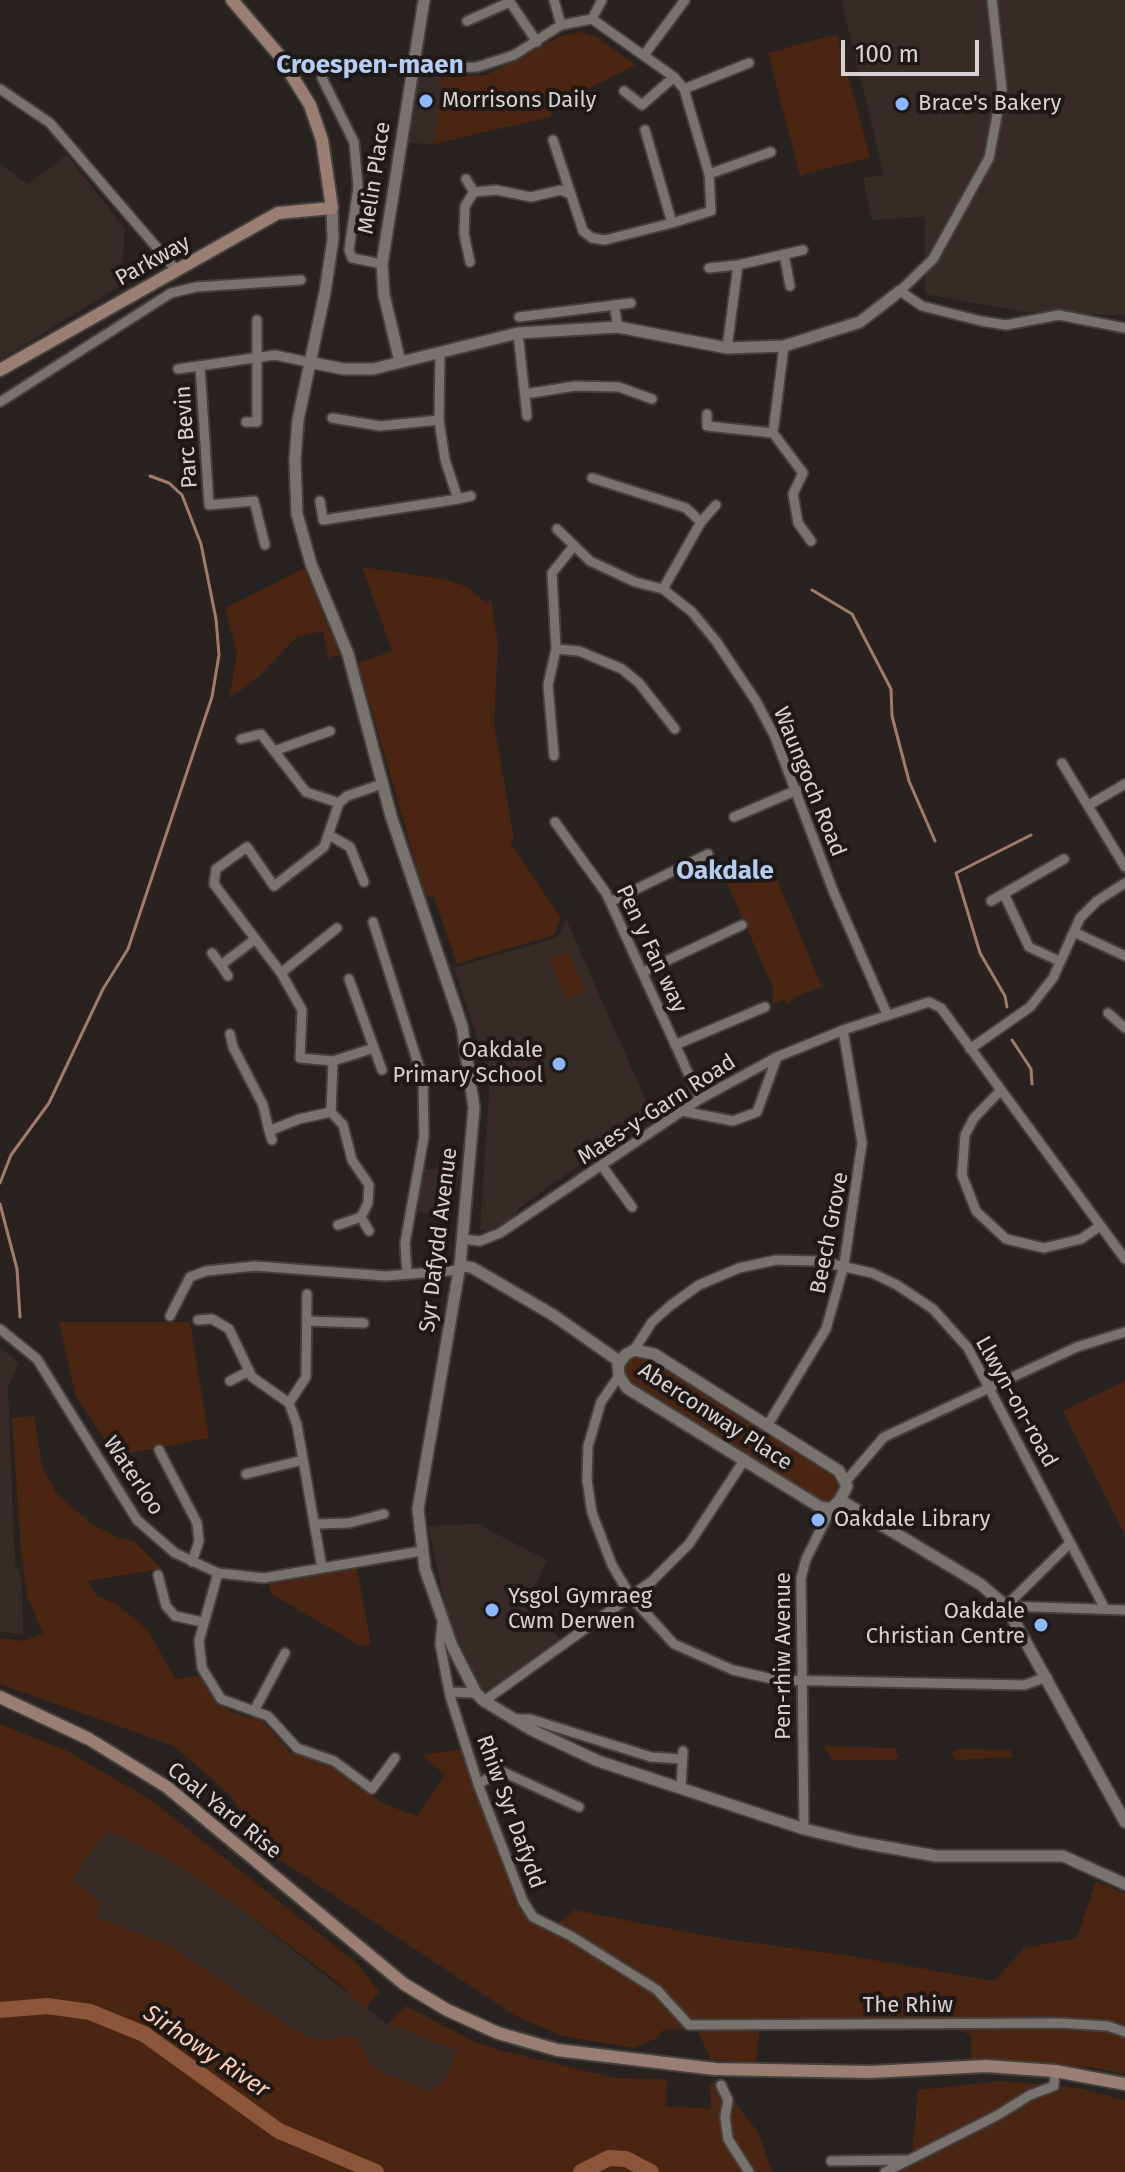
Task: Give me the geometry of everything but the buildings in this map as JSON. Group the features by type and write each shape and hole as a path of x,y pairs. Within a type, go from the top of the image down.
{"main road":[{"path":"232,0 279,55 310,105 322,140 332,208"},
{"name":"Parkway","path":"0,370 278,213 332,208"},
{"name":"Coal Yard Rise","path":"0,1697 89,1739 167,1787 404,1984 447,2010 498,2033 557,2050 715,2069 870,2072 986,2066 1055,2071 1125,2084"}],"street":[{"name":"Melin Place","path":"400,362 384,295 382,264 424,0"},
{"path":"554,0 561,25"},
{"path":"592,19 602,0"},
{"path":"644,55 685,0"},
{"path":"308,362 344,369 373,369 518,333 618,327 727,348 784,346 860,322 900,291 933,259 989,158 1002,89 992,0"},
{"path":"467,21 510,1 537,42"},
{"path":"413,62 445,68 477,67 537,42 561,25 592,19 674,77 684,89 709,174 711,211 605,240 592,238 583,231 553,140"},
{"path":"684,89 749,63"},
{"path":"624,91 642,105 674,77"},
{"path":"322,78 354,142 358,187 349,250 352,258 382,264"},
{"path":"0,89 50,123 177,271"},
{"path":"645,130 672,223"},
{"path":"709,174 771,152"},
{"path":"466,179 474,192"},
{"path":"474,192 496,190 531,197 561,190 568,193"},
{"path":"470,262 464,234 465,206 474,192"},
{"name":"Syr Dafydd Avenue","path":"332,208 333,239 325,292 308,362 295,460 297,514 311,564 348,654 382,784 462,1026 471,1074 474,1122 463,1239 419,1491 422,1551 442,1624 480,1697"},
{"path":"709,268 738,265 803,250"},
{"path":"784,254 790,286"},
{"path":"727,348 738,265"},
{"path":"0,402 171,293 196,287 301,280"},
{"path":"900,291 922,306 981,321 1006,325 1059,315 1125,328"},
{"path":"519,317 631,303"},
{"path":"614,305 618,327"},
{"path":"537,315 540,331"},
{"path":"246,422 257,422 257,320"},
{"path":"518,333 527,416"},
{"path":"784,346 773,433 803,473 793,494 798,523 811,541"},
{"path":"440,352 439,420 445,460 458,499"},
{"name":"Parc Bevin","path":"178,369 275,355 308,362"},
{"name":"Parc Bevin","path":"200,366 209,505 254,501 265,545"},
{"path":"525,394 575,386 619,387 652,399"},
{"path":"707,414 707,426 773,433"},
{"path":"332,418 380,426 439,420"},
{"path":"612,484 616,471"},
{"path":"592,478 686,508 701,522"},
{"path":"320,501 321,524 471,496"},
{"path":"663,589 701,522 716,505"},
{"name":"Waungoch Road","path":"557,529 573,547 610,571 663,589 692,612 733,666 775,737 834,893 887,1014"},
{"path":"554,756 548,685 556,649 552,573 573,547"},
{"path":"556,649 579,651 622,669 639,683 675,729"},
{"path":"274,751 330,731"},
{"path":"241,739 261,734 306,792 339,803"},
{"path":"1062,763 1125,867"},
{"path":"374,1048 333,1061 300,1058 302,1010 281,973 214,884 216,869 247,847 274,886 324,847 339,803 347,796 382,784"},
{"path":"1089,805 1125,784"},
{"path":"734,817 797,790"},
{"name":"Pen y Fan way","path":"555,822 610,902 700,1099"},
{"path":"329,835 350,847 364,882"},
{"path":"610,902 708,854"},
{"path":"991,901 1064,859"},
{"path":"1125,883 1087,909 1053,978 1030,1007 970,1049 1125,1259"},
{"path":"1004,894 1029,947 1059,961"},
{"path":"373,922 423,1077 424,1137 405,1243 407,1273"},
{"path":"643,972 742,925"},
{"path":"281,973 337,928"},
{"path":"1074,932 1125,956"},
{"path":"221,965 254,940"},
{"path":"212,953 228,976"},
{"path":"349,979 382,1070"},
{"name":"Maes-y-Garn Road","path":"463,1239 480,1241 500,1233 700,1099 777,1057 843,1030 924,1002 941,1008 970,1049"},
{"path":"675,1045 765,1007"},
{"path":"1108,1013 1125,1028"},
{"name":"Beech Grove","path":"767,1426 826,1329 844,1265 862,1143 843,1030"},
{"path":"230,1034 233,1047 263,1105 262,1113 270,1136 299,1119 331,1112"},
{"path":"682,1111 733,1121 757,1112 777,1057"},
{"path":"333,1061 331,1112 343,1125 352,1160 369,1185 368,1203 361,1217 338,1225"},
{"path":"423,1077 471,1074"},
{"path":"1000,1091 974,1118 965,1135 962,1175 976,1211 1006,1239 1044,1248 1081,1239 1100,1226"},
{"path":"602,1166 632,1207"},
{"path":"361,1217 369,1231"},
{"name":"Llwyn-on-road","path":"634,1350 660,1314 699,1285 721,1274 776,1260 844,1265 897,1285 933,1309 968,1348 992,1388 1104,1607"},
{"path":"170,1316 190,1277 206,1271 255,1266 386,1276 473,1268 553,1315 619,1361"},
{"path":"289,1403 306,1377 307,1294"},
{"path":"198,1320 212,1319 229,1329 249,1371 260,1384 289,1403 303,1460 322,1568"},
{"path":"307,1321 364,1323"},
{"name":"Waterloo","path":"0,1329 37,1359 137,1520 154,1537 192,1562 218,1573 264,1578 422,1551"},
{"name":"Pen-rhiw Avenue","path":"804,1829 802,1568 831,1509 840,1500 846,1481 884,1437 1077,1347 1125,1332"},
{"name":"Aberconway Place","path":"831,1509 820,1507 627,1388 619,1376 619,1361 634,1350 654,1354 839,1471 846,1481"},
{"path":"230,1381 249,1371"},
{"path":"619,1376 601,1402 591,1430 587,1480 602,1543 631,1597 657,1629 694,1655 754,1676 803,1681 1024,1685 1047,1677"},
{"path":"159,1450 197,1523 199,1541 192,1562"},
{"path":"450,1692 480,1697 500,1693 631,1597 689,1544 745,1459"},
{"path":"246,1474 303,1460"},
{"path":"840,1500 980,1584 1006,1606 1125,1822"},
{"path":"315,1524 349,1523 384,1514"},
{"path":"1006,1606 1070,1543"},
{"path":"218,1573 202,1622 202,1668 221,1699 268,1716 297,1748 334,1761 372,1789 395,1758"},
{"path":"158,1575 166,1606 175,1616 202,1622"},
{"path":"1006,1606 1125,1610"},
{"name":"Rhiw Syr Dafydd","path":"442,1624 440,1644 450,1692 478,1784 523,1901 533,1917 571,1936 657,1990 689,2025"},
{"path":"254,1711 285,1653"},
{"path":"480,1697 512,1719 598,1761 804,1829 936,1856 1063,1856 1125,1884"},
{"path":"512,1719 530,1719 651,1757 682,1755 681,1787"},
{"path":"478,1784 501,1771 579,1807"},
{"name":"The Rhiw","path":"689,2025 1059,2023 1108,2026 1125,2032"},
{"path":"885,2172 998,2115 1030,2095 1054,2086 1055,2071"},
{"path":"721,2085 728,2100 725,2117 728,2139 749,2172"},
{"path":"831,2161 909,2160"}],"shaded area":[{"path":"841,0 1125,0 1125,315 1024,312 925,294 925,217 872,220 863,178 884,175"},
{"path":"581,32 597,37 636,65 552,107 550,117 434,144 442,77 486,75 561,36"},
{"path":"837,34 870,157 800,176 768,53"},
{"path":"414,77 442,77 434,144 407,143"},
{"path":"67,155 125,229 120,286 0,360 0,164 27,184"},
{"path":"362,567 443,579 468,587 487,604 491,598 498,644 494,723 514,840 510,842 561,918 554,935 457,964 434,897 425,895 358,663 392,651"},
{"path":"304,568 340,655 331,657 329,661 323,631 297,637 257,678 229,699 237,654 225,608"},
{"path":"770,863 822,987 800,995 787,1005 785,1000 772,1004 773,988 723,874"},
{"name":"Oakdale Primary School","path":"566,919 644,1096 652,1123 636,1124 519,1208 513,1218 491,1230 480,1230 490,1078 454,968 558,937"},
{"path":"568,952 585,992 567,1000 549,960"},
{"path":"421,1169 461,1169 449,1219 414,1211"},
{"path":"59,1322 190,1322 209,1438 116,1456 76,1397"},
{"path":"0,1346 19,1364 8,1387 15,1563 22,1581 23,1635 0,1631"},
{"path":"638,1355 648,1356 835,1474 840,1492 830,1503 813,1499 630,1383 624,1376 624,1366"},
{"path":"1125,1381 1125,1535 1063,1411"},
{"path":"34,1416 42,1467 57,1494 92,1524 119,1538 134,1541 162,1569 88,1581 97,1596 118,1605 148,1630 175,1679 199,1676 215,1702 234,1713 262,1720 290,1752 333,1767 382,1803 417,1816 445,1775 422,1755 461,1749 517,1900 529,1921 549,1930 574,1910 724,1939 845,1955 994,1981 1024,1948 1077,1938 1096,1881 1125,1893 1125,2074 1091,2067 971,2064 971,2035 953,2028 760,2028 756,2062 711,2060 697,2029 663,2030 657,2038 634,2048 562,2036 516,2016 270,1853 230,1795 174,1746 0,1684 0,1638 24,1641 43,1633 27,1596 12,1418"},
{"name":"Ysgol Gymraeg Cwm Derwen","path":"477,1524 547,1560 529,1599 560,1640 492,1690 483,1691 449,1622 428,1526"},
{"path":"357,1568 371,1645 361,1646 271,1594 269,1583"},
{"path":"0,1724 67,1751 151,1800 358,1964 379,1992 365,2009 334,1979 237,1906 171,1861 107,1830 72,1880 101,1902 97,1917 171,1946 287,2025 318,2040 355,2035 373,2068 430,2091 447,2077 456,2049 387,2024 406,2006 475,2042 500,2050 615,2078 667,2079 666,2106 711,2109 710,2083 726,2081 738,2107 758,2132 772,2172 0,2172"},
{"path":"823,1746 895,1748 899,1756 895,1760 833,1760"},
{"path":"959,1749 1010,1750 1013,1757 957,1760 951,1754"},
{"path":"107,1830 171,1861 237,1906 387,2024 456,2049 447,2077 430,2091 373,2068 355,2035 318,2040 288,2025 171,1946 96,1917 72,1880"},
{"path":"1001,2081 1079,2088 1125,2100 1125,2172 892,2172 912,2154 918,2090"}],"waterway":[{"path":"0,1183 11,1155 49,1103 103,989 128,949 212,697 219,655 216,619 201,544 182,495 169,483 150,476"},
{"path":"812,590 852,614 891,689 892,716 909,781 935,841"},
{"path":"1007,1007 1005,996 980,953 956,873 1031,835"},
{"path":"1012,1040 1031,1069 1032,1084"},
{"path":"0,1204 17,1269 20,1317"},
{"name":"Sirhowy River","path":"0,2010 47,2006 90,2012 144,2034 279,2131 376,2172"},
{"name":"Sirhowy River","path":"581,2172 609,2158 626,2159 651,2172"}],"place":[{"name":"Morrisons Daily","path":"426,101"},
{"name":"Brace's Bakery","path":"902,104"},
{"name":"Oakdale Primary School","path":"559,1064"},
{"name":"Oakdale Library","path":"818,1520"},
{"name":"Ysgol Gymraeg Cwm Derwen","path":"492,1610"},
{"name":"Oakdale Christian Centre","path":"1041,1625"}],"district":[{"name":"Croespen-maen","path":"370,66"},
{"name":"Oakdale","path":"725,872"}]}
